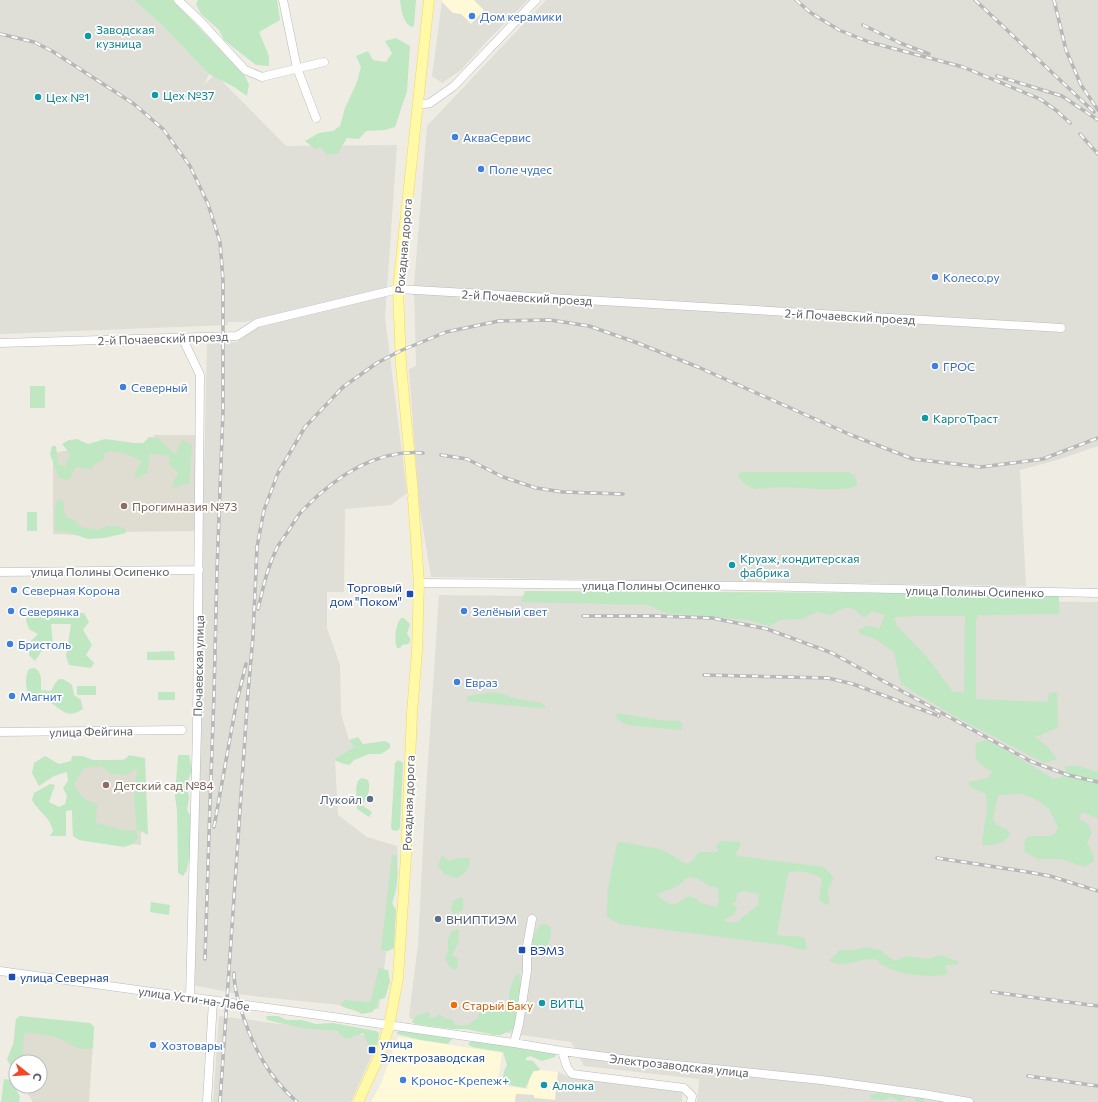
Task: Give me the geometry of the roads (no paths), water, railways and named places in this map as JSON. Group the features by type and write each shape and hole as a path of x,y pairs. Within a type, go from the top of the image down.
{"main road":[{"name":"Рокадная дорога","path":"358,1102 379,1058 389,1026 398,978 406,856 412,710 417,651 419,584 413,495 401,365 398,290 429,0"}],"street":[{"path":"178,0 201,22 245,70 262,77 324,62"},
{"path":"283,0 297,68 316,118"},
{"path":"418,105 430,103 454,86 536,0"},
{"name":"2-й Почаевский проезд","path":"0,343 237,336 257,324 398,290 1061,328"},
{"name":"Почаевская улица","path":"182,337 200,375 197,737 190,998"},
{"name":"улица Полины Осипенко","path":"0,572 199,570"},
{"name":"улица Полины Осипенко","path":"419,584 748,586 1098,592"},
{"name":"улица Фейгина","path":"0,732 182,730"},
{"path":"514,1043 519,1024 527,971 527,946 532,919"},
{"name":"улица Усти-на-Лабе","path":"0,971 389,1026"},
{"path":"207,1102 213,1001"},
{"name":"Электрозаводская улица","path":"389,1026 629,1060 821,1080 969,1102"},
{"path":"562,1051 567,1067 572,1074 684,1088 692,1096 691,1102"}],"railway":[{"path":"796,0 811,13 839,30 869,42 963,67 1040,99 1057,111 1070,123"},
{"path":"975,0 1094,112"},
{"path":"1054,0 1066,50 1081,85 1098,110"},
{"path":"863,25 900,43 929,54"},
{"path":"0,34 34,42 52,51 134,104 163,129 190,166 208,204 220,242 223,280 223,411 205,959"},
{"path":"997,76 1062,96 1098,120"},
{"path":"1080,134 1098,154"},
{"path":"220,1102 253,637 257,547 264,510 278,473 305,427 343,387 377,363 400,351 446,332 499,321 550,320 589,326 635,342 698,367 851,435 913,459 981,467 1043,459 1098,438"},
{"path":"258,609 268,571 277,548 299,515 315,498 342,477 373,461 406,453 423,453"},
{"path":"441,455 467,459 503,477 536,488 563,492 623,494"},
{"path":"583,616 712,618 767,629 832,653 1030,761 1068,775 1098,782"},
{"path":"214,827 236,705 246,664"},
{"path":"704,675 828,678 853,684 939,716"},
{"path":"937,858 1050,876 1098,891"},
{"path":"234,973 235,988 247,1026 257,1050 270,1072 297,1102"},
{"path":"992,992 1098,1006"},
{"path":"1028,1076 1098,1086"}],"place":[{"name":"Дом керамики","path":"472,16"},
{"name":"Заводская кузница","path":"88,36"},
{"name":"Цех №37","path":"155,95"},
{"name":"Цех №1","path":"38,97"},
{"name":"АкваСервис","path":"455,137"},
{"name":"Поле чудес","path":"481,169"},
{"name":"Колесо.ру","path":"935,277"},
{"name":"ГРОС","path":"935,366"},
{"name":"Северный","path":"123,387"},
{"name":"КаргоТраст","path":"925,418"},
{"name":"Прогимназия №73","path":"124,506"},
{"name":"Круаж, кондитерская фабрика","path":"732,565"},
{"name":"Северная Корона","path":"14,590"},
{"name":"Торговый дом \"Поком\"","path":"410,594"},
{"name":"Северянка","path":"11,611"},
{"name":"Зелёный свет","path":"464,611"},
{"name":"Бристоль","path":"10,644"},
{"name":"Евраз","path":"457,682"},
{"name":"Магнит","path":"12,696"},
{"name":"Детский сад №84","path":"106,785"},
{"name":"Лукойл","path":"370,799"},
{"name":"ВНИПТИЭМ","path":"438,919"},
{"name":"ВЭМЗ","path":"522,950"},
{"name":"улица Северная","path":"12,977"},
{"name":"ВИТЦ","path":"542,1003"},
{"name":"Старый Баку","path":"454,1005"},
{"name":"Хозтовары","path":"153,1045"},
{"name":"улица Электрозаводская","path":"372,1050"},
{"name":"Кронос-Крепеж+","path":"403,1080"},
{"name":"Алонка","path":"544,1085"}]}
